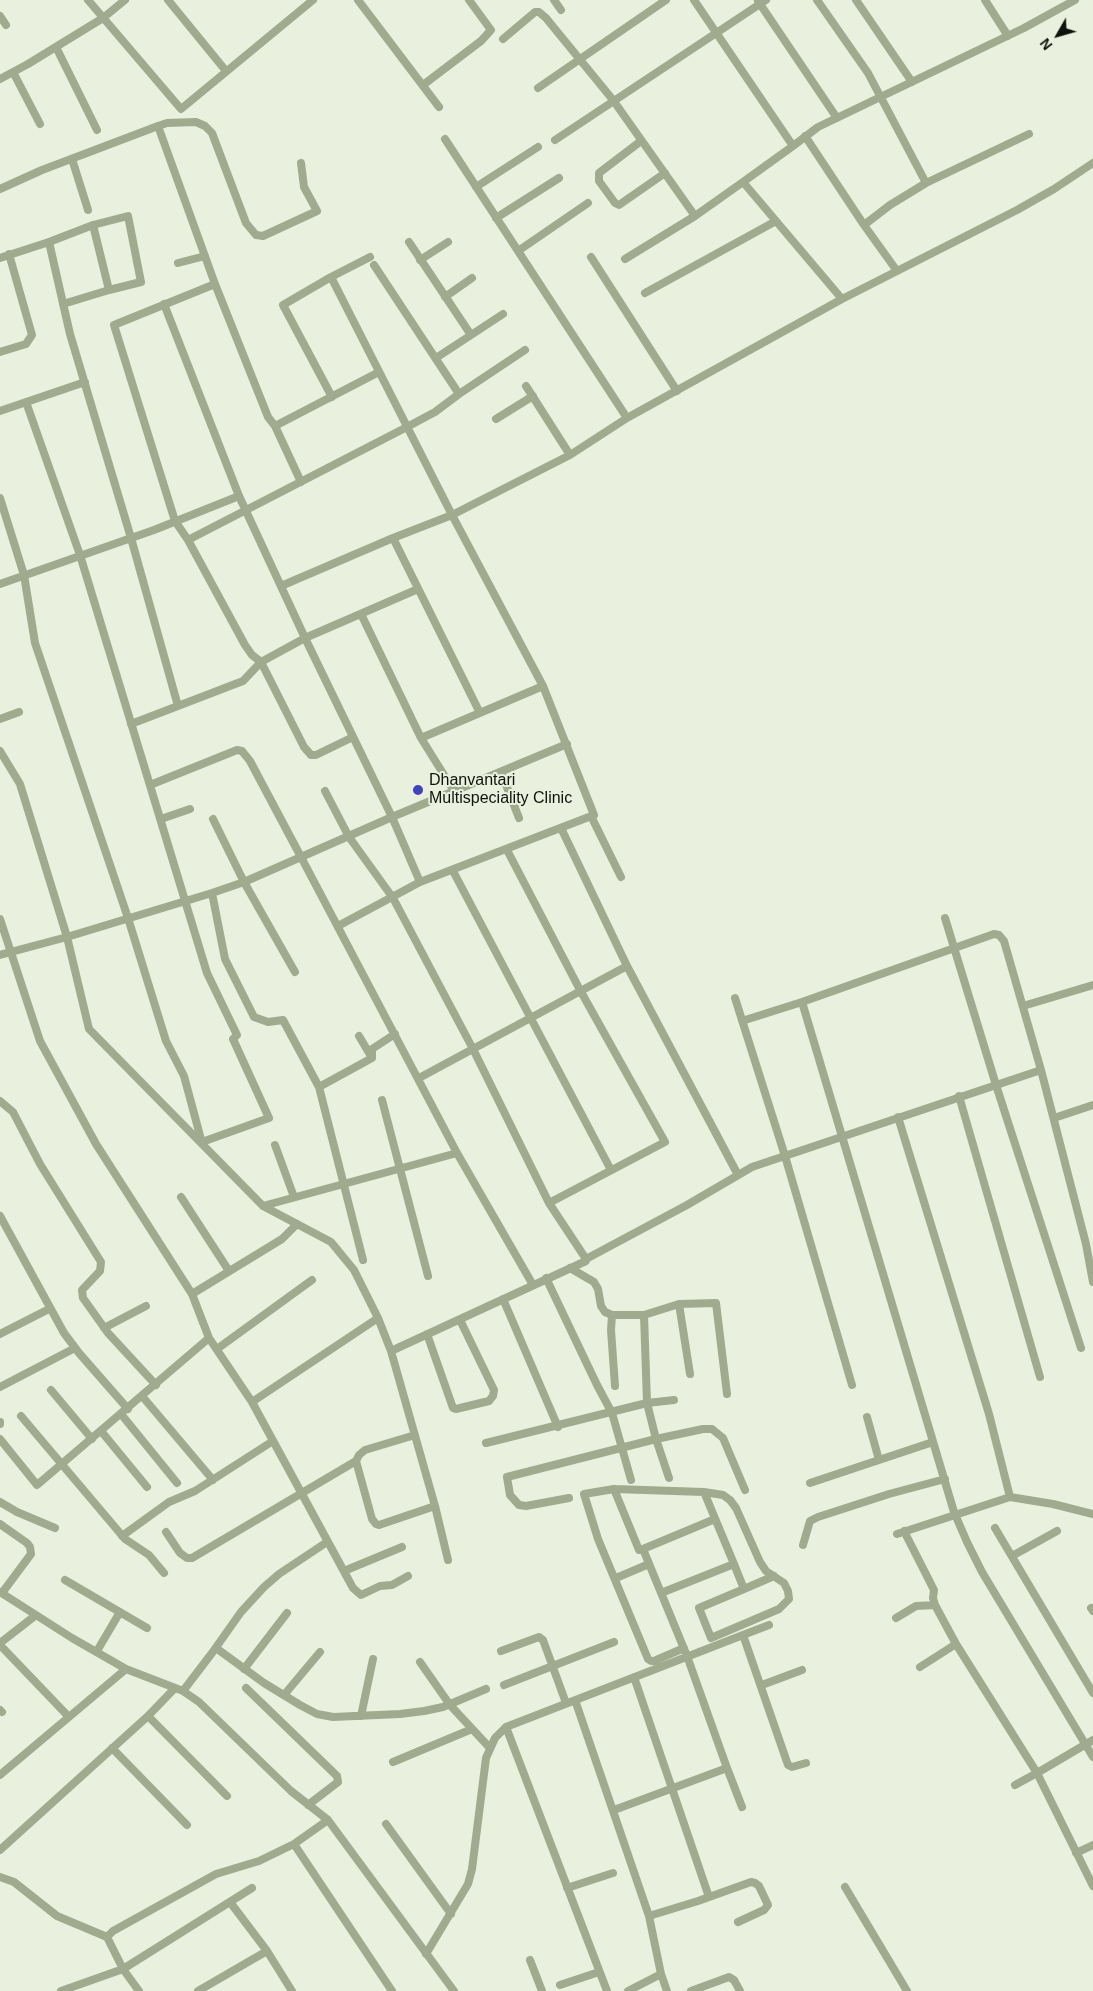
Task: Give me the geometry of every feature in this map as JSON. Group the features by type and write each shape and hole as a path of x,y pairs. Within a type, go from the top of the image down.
{"street":[{"path":"88,0 181,109 313,0"},
{"path":"0,79 103,18 125,0"},
{"path":"168,0 226,71"},
{"path":"358,0 440,107"},
{"path":"423,85 481,41 491,30 471,3 480,0"},
{"path":"554,0 561,10"},
{"path":"538,88 666,0"},
{"path":"694,0 793,146"},
{"path":"817,0 868,73 926,183"},
{"path":"856,0 912,82"},
{"path":"985,0 1008,36"},
{"path":"625,259 695,216 818,126 1008,36 1075,0"},
{"path":"555,140 761,1 837,118"},
{"path":"503,39 530,15 539,12 546,18 613,100 695,216"},
{"path":"0,16 6,25"},
{"path":"56,47 98,130"},
{"path":"13,72 40,124"},
{"path":"0,189 158,126 167,123 196,122 205,126 212,133 246,223 256,235 263,236 318,211 304,187 301,163"},
{"path":"158,126 215,284 268,417 275,426 301,482"},
{"path":"864,225 890,205 926,183 1029,134"},
{"path":"805,136 897,271"},
{"path":"444,139 627,418"},
{"path":"642,141 598,173 599,181 615,203 619,205 665,173"},
{"path":"476,187 538,147"},
{"path":"72,159 88,210"},
{"path":"281,586 452,515 570,455 627,418 842,299 1038,199 1093,163"},
{"path":"496,218 559,178"},
{"path":"743,182 842,299"},
{"path":"518,251 588,204"},
{"path":"0,258 93,225 128,216 141,282 63,304"},
{"path":"645,293 776,221"},
{"path":"93,225 109,290"},
{"path":"49,242 63,304 132,538 178,706"},
{"path":"409,242 470,335"},
{"path":"420,260 448,242"},
{"path":"0,352 26,344 32,335 9,254"},
{"path":"178,263 205,256"},
{"path":"591,257 677,391"},
{"path":"332,397 283,305 331,277 372,261 459,394"},
{"path":"331,277 452,515 543,686 594,815 420,882 338,926"},
{"path":"445,297 472,278"},
{"path":"215,284 114,325 175,521 188,540 244,644 252,655 261,662 304,747 311,755 316,755 353,737"},
{"path":"164,304 239,496 305,638 392,817 420,882"},
{"path":"436,358 504,314"},
{"path":"188,540 407,428 435,412 525,350"},
{"path":"275,426 379,372"},
{"path":"0,411 85,382"},
{"path":"526,386 570,455"},
{"path":"496,419 532,396"},
{"path":"26,402 80,555 207,973 237,1035 233,1039 269,1118 202,1144"},
{"path":"0,584 132,538 239,496"},
{"path":"0,498 24,575 35,643 128,918 166,1041 184,1076 202,1144"},
{"path":"393,538 480,713"},
{"path":"132,724 242,681 261,662 305,638 418,589"},
{"path":"361,614 421,738 454,791"},
{"path":"421,738 543,686"},
{"path":"0,719 19,712"},
{"path":"0,955 67,937 244,882 392,817 567,744"},
{"path":"150,785 237,750 242,751 250,761 457,1153 533,1285"},
{"path":"0,751 20,784 67,937 89,1029 263,1206 331,1242 354,1270 378,1318 391,1351 436,1506 448,1560"},
{"path":"500,772 519,818"},
{"path":"325,791 349,837 393,898 473,1049 549,1203 586,1259"},
{"path":"160,819 190,809"},
{"path":"591,816 621,877"},
{"path":"213,819 244,882 295,972"},
{"path":"562,828 627,966 738,1175"},
{"path":"507,850 580,990 665,1142 549,1203"},
{"path":"452,871 611,1170"},
{"path":"212,893 225,959 254,1016 268,1022 284,1020 319,1086 363,1260"},
{"path":"945,918 1080,1348"},
{"path":"0,919 9,952 40,1041 96,1144 192,1294 209,1338 252,1402 356,1592 361,1595 380,1586 392,1585 408,1576"},
{"path":"742,1021 802,1002 994,934 999,935 1004,941 1041,1070 1086,1244 1093,1282"},
{"path":"419,1078 627,966"},
{"path":"1023,1006 1093,985"},
{"path":"735,998 785,1156 852,1385"},
{"path":"802,1002 955,1514 982,1572 1089,1742 1093,1757"},
{"path":"372,1058 372,1049 395,1034"},
{"path":"359,1036 372,1058"},
{"path":"319,1086 372,1058"},
{"path":"391,1351 586,1261 586,1259 752,1167 1041,1070"},
{"path":"959,1096 1040,1378"},
{"path":"382,1100 428,1276"},
{"path":"0,1102 13,1112 40,1164 101,1262 100,1271 82,1290 83,1298 104,1328 156,1385"},
{"path":"1054,1118 1093,1105"},
{"path":"898,1117 989,1414 1010,1497"},
{"path":"275,1144 294,1197"},
{"path":"263,1206 457,1153"},
{"path":"181,1197 229,1271"},
{"path":"0,1216 50,1309 74,1348 124,1411 177,1483"},
{"path":"192,1294 282,1239 297,1224"},
{"path":"570,1268 594,1282 598,1289 601,1306 612,1315 644,1315 679,1304 716,1304 727,1394"},
{"path":"546,1278 597,1385 612,1412 631,1480"},
{"path":"217,1350 312,1280"},
{"path":"504,1299 558,1427"},
{"path":"679,1304 690,1374"},
{"path":"104,1328 146,1306"},
{"path":"0,1334 50,1309"},
{"path":"612,1315 611,1330 615,1386"},
{"path":"644,1315 647,1403 656,1440 669,1478"},
{"path":"252,1402 378,1318"},
{"path":"427,1334 453,1408 456,1409 489,1401 493,1396 494,1390 460,1320"},
{"path":"0,1440 37,1484 156,1385 209,1338"},
{"path":"0,1388 74,1348"},
{"path":"51,1390 92,1439"},
{"path":"142,1396 213,1480"},
{"path":"486,1443 558,1427 647,1403 674,1400"},
{"path":"21,1416 122,1536 148,1555 164,1573"},
{"path":"867,1417 879,1460"},
{"path":"569,1498 526,1506 519,1505 510,1495 507,1477 656,1440 703,1429 712,1429 719,1433 745,1490"},
{"path":"101,1431 147,1487"},
{"path":"166,1532 180,1553 187,1558 192,1558 356,1462 359,1455 365,1450 415,1435"},
{"path":"122,1536 169,1502 195,1491 273,1441"},
{"path":"810,1483 933,1442"},
{"path":"356,1462 372,1519 379,1526 436,1506"},
{"path":"803,1544 810,1521 818,1517 889,1494 945,1479"},
{"path":"614,1488 639,1550 715,1519"},
{"path":"769,1625 743,1635 651,1662 648,1659 616,1578 598,1539 584,1494 614,1488 704,1492 723,1495 730,1500 736,1508 760,1562 766,1571 774,1576 784,1583 789,1599 779,1609 711,1638 699,1608 774,1576"},
{"path":"704,1492 744,1589"},
{"path":"1093,1514 1054,1504 1010,1497 901,1532 934,1590 933,1598 935,1605 956,1644 1037,1773 1093,1886"},
{"path":"0,1502 17,1512 55,1528"},
{"path":"0,1524 27,1543 31,1554 1,1593 126,1669 179,1690 199,1702 308,1805 328,1820 454,1991"},
{"path":"995,1528 1093,1694"},
{"path":"1012,1556 1057,1531"},
{"path":"0,1850 179,1690 216,1648 241,1612 264,1587 279,1574 327,1542"},
{"path":"344,1571 402,1547"},
{"path":"643,1549 686,1652 742,1807"},
{"path":"616,1578 649,1564"},
{"path":"661,1593 734,1564"},
{"path":"65,1580 147,1628"},
{"path":"896,1618 916,1606 935,1605"},
{"path":"97,1651 120,1612"},
{"path":"244,1668 287,1613"},
{"path":"36,1615 0,1644 68,1716"},
{"path":"743,1635 762,1685 788,1765 792,1767 806,1763"},
{"path":"501,1651 539,1638 543,1640 566,1703"},
{"path":"504,1685 614,1642"},
{"path":"920,1667 956,1644"},
{"path":"216,1648 284,1695 317,1714 333,1717 424,1711 450,1705 486,1689"},
{"path":"284,1695 320,1652"},
{"path":"426,1954 468,1884 472,1869 486,1758 489,1747 495,1738 506,1727 634,1677 686,1652"},
{"path":"361,1716 373,1659"},
{"path":"420,1662 450,1705 489,1747"},
{"path":"1,1772 126,1669"},
{"path":"762,1685 802,1670"},
{"path":"634,1677 709,1897"},
{"path":"246,1688 337,1776 338,1782 308,1805"},
{"path":"576,1700 649,1916 661,1974 667,1991"},
{"path":"148,1716 227,1796"},
{"path":"506,1727 606,1991"},
{"path":"394,1762 472,1729"},
{"path":"1015,1785 1089,1742"},
{"path":"112,1748 187,1825"},
{"path":"614,1810 727,1768"},
{"path":"107,1937 113,1931 149,1910 216,1874 259,1861 294,1844 328,1820"},
{"path":"386,1824 451,1914"},
{"path":"294,1844 392,1991"},
{"path":"1076,1853 1093,1845"},
{"path":"567,1888 613,1873"},
{"path":"0,1877 14,1882 57,1916 107,1937 123,1969 139,1991"},
{"path":"649,1916 751,1882 759,1886 768,1905 764,1910 738,1922"},
{"path":"846,1887 907,1991"},
{"path":"61,1991 123,1969 252,1888"},
{"path":"230,1902 267,1951 292,1991"},
{"path":"198,1991 267,1951"},
{"path":"530,1960 542,1991"},
{"path":"560,1985 599,1972"},
{"path":"628,1991 661,1974"},
{"path":"691,1991 729,1977 734,1980 740,1991"}],"place":[{"name":"Dhanvantari Multispeciality Clinic","path":"418,790"}]}
